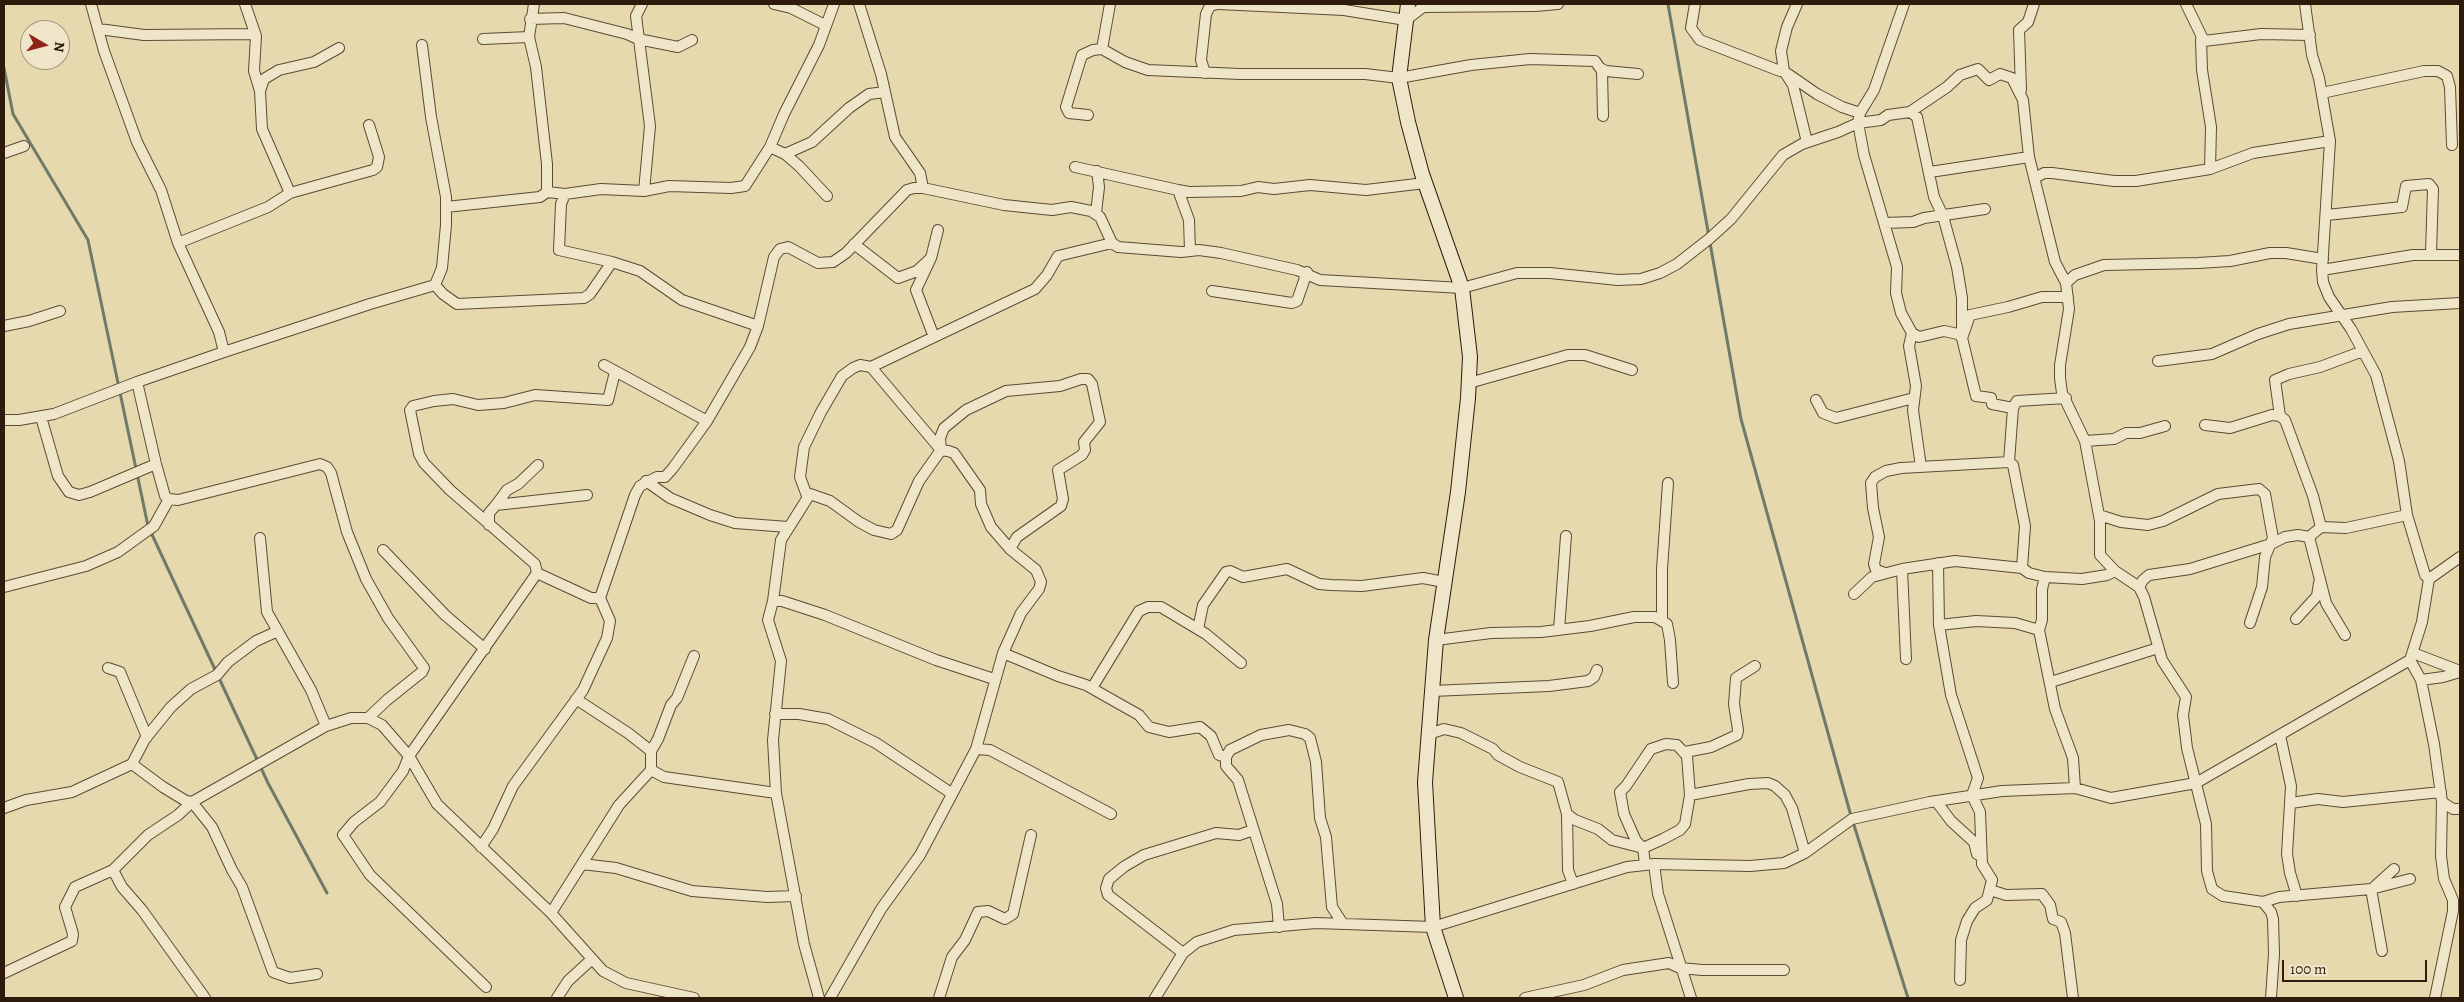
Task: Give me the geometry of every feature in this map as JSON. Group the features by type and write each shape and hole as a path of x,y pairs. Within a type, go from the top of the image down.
{"street":[{"path":"91,4 104,51 137,142 161,190 178,243 219,332 224,352"},
{"path":"245,4 256,36 254,71 260,91 262,129 290,193"},
{"path":"534,4 530,19 529,37 536,67 547,164 547,192"},
{"path":"642,4 636,16 650,126 644,191"},
{"path":"774,4 791,8 825,25"},
{"path":"446,207 540,197 547,192 565,194 602,189 644,191 669,186 731,188 746,186 770,148 784,114 819,45 834,4"},
{"path":"859,4 886,92 895,137 920,173 924,188"},
{"path":"1102,49 1110,4"},
{"path":"1205,73 1201,60 1206,14 1210,6 1218,4 1344,10 1406,20 1423,7 1558,4"},
{"path":"1408,4 1399,78 1408,122 1425,183 1462,288 1470,357 1458,492 1436,640 1425,782 1433,927 1456,998"},
{"path":"1694,4 1691,28 1700,40 1785,72 1817,94 1859,118"},
{"path":"1797,4 1787,27 1781,51 1785,72 1793,85 1808,142"},
{"path":"1904,4 1874,90 1859,118 1864,155 1897,266 1896,293 1901,313 1912,333 1909,346 1916,386 1913,410 1921,466"},
{"path":"2034,4 2028,22 2019,30 2023,100 2029,157 2055,262 2066,283 2068,296 2069,309 2060,365 2062,393 2085,441 2099,515 2100,555 2115,571 2139,587 2144,597 2162,660 2186,697 2184,715 2186,748 2206,824 2207,871 2212,889 2223,896 2263,902 2279,897 2371,889 2410,879"},
{"path":"2186,4 2201,39 2202,70 2211,127 2210,169"},
{"path":"2305,4 2330,141 2327,215 2322,264 2323,282 2329,297 2376,375 2399,461 2407,516 2425,575 2429,579"},
{"path":"530,19 564,18 627,34 638,39 678,47 692,40"},
{"path":"99,29 144,35 254,34"},
{"path":"2201,39 2209,41 2261,34 2310,35"},
{"path":"483,39 529,37"},
{"path":"422,44 446,207 442,268 435,285"},
{"path":"260,91 264,79 279,70 314,62 339,48"},
{"path":"1088,115 1069,113 1066,107 1082,55 1093,50 1102,49 1125,62 1148,70 1205,73 1365,74 1399,78 1471,65 1530,59 1595,61 1600,68 1604,85 1603,116"},
{"path":"1600,68 1606,71 1638,74"},
{"path":"1098,171 1099,187 1096,213 1112,243 1118,247 1169,252 1199,250 1257,259 1306,272 1320,280 1462,288 1517,273 1550,273 1618,280 1641,279 1660,274 1677,264 1731,219 1783,155 1859,118 1910,112 1947,87 1960,75 1978,69 1989,80 2000,74 2012,78 2023,100"},
{"path":"2322,93 2424,71 2438,71 2447,76 2450,87 2452,146"},
{"path":"785,154 812,142 848,108 869,94 886,92"},
{"path":"1910,112 1917,117 1934,197 1944,216 1962,298 1962,338 1976,396 1991,398 1992,404 2014,408"},
{"path":"178,243 268,207 290,193 366,173 377,167 379,157 369,125"},
{"path":"2035,178 2044,173 2052,173 2114,181 2136,181 2210,169 2253,153 2330,141"},
{"path":"4,153 24,146"},
{"path":"770,148 785,154 827,196"},
{"path":"1930,172 2029,157"},
{"path":"1075,167 1189,192 1241,191 1258,187 1274,190 1310,185 1366,190 1425,183"},
{"path":"2327,215 2402,207 2404,187 2429,184 2433,189 2431,253"},
{"path":"481,847 513,786 583,690 607,638 610,621 600,598 634,495 640,486 646,482 665,477 707,421 750,347 758,326 774,257 780,249 788,246 818,263 832,262 854,244 907,190 924,188 1004,205 1052,210 1071,208 1096,213"},
{"path":"1178,190 1189,220 1190,251"},
{"path":"565,194 561,204 559,250 612,262 640,271 682,300 758,326"},
{"path":"1884,223 1914,222 1924,218 1986,209"},
{"path":"934,337 916,290 931,258 938,230"},
{"path":"807,496 800,477 800,465 804,447 821,412 842,376 860,365 871,367 1035,289 1047,275 1058,256 1112,243"},
{"path":"854,244 898,278 917,271 931,258"},
{"path":"2066,283 2075,275 2104,265 2230,261 2270,253 2286,253 2322,264 2431,253 2460,255"},
{"path":"435,285 443,294 457,304 584,298 590,294 612,262"},
{"path":"1212,291 1292,303 1296,301 1306,272"},
{"path":"4,420 54,414 137,382 224,352 370,304 435,285"},
{"path":"1962,338 1970,315 2042,297 2068,296"},
{"path":"2158,361 2212,354 2281,326 2392,307 2460,303"},
{"path":"4,326 60,311"},
{"path":"1912,333 1926,337 1944,331 1958,334 1962,338"},
{"path":"2280,416 2275,380 2289,374 2320,367 2363,351"},
{"path":"1469,382 1568,355 1585,355 1632,370"},
{"path":"604,365 707,421"},
{"path":"830,998 881,909 920,855 976,749 994,679 1003,653 1022,613 1039,589 1041,582 1036,570 1010,549 992,527 982,504 980,490 954,453 941,450 871,367"},
{"path":"486,987 370,875 343,835 354,822 380,802 404,771 409,756 537,572 535,564 489,525 424,463 419,454 410,410 411,408 434,401 453,400 478,405 504,403 535,395 608,400 615,372"},
{"path":"819,998 804,944 776,792 773,740 780,661 768,620 773,601 781,540 807,496 814,494 830,501 859,522 874,530 891,534 897,530 919,481 941,450 940,438 944,428 966,410 1006,391 1060,386 1081,379 1088,379 1092,384 1100,422 1084,442 1082,455 1058,470 1063,503 1017,537 1010,549"},
{"path":"137,382 156,464 165,496 169,499 178,500 320,464 327,467 331,472 347,532 366,579 388,618 424,668 422,672 368,718"},
{"path":"1816,400 1823,413 1836,418 1914,398"},
{"path":"2009,462 2014,408 2017,401 2066,398"},
{"path":"2205,425 2230,428 2272,416 2280,416 2285,420 2313,496 2321,527"},
{"path":"41,417 58,476 69,492 79,495 90,492 156,464"},
{"path":"2085,441 2114,439 2126,433 2140,433 2165,426"},
{"path":"1885,573 1876,570 1874,564 1879,537 1873,508 1871,483 1875,477 1886,470 1921,466 2009,462 2013,465 2025,526 2022,568"},
{"path":"489,525 489,513 507,490 518,484 538,465"},
{"path":"646,482 670,498 710,515 735,523 788,527"},
{"path":"1662,620 1662,569 1668,483"},
{"path":"2099,515 2121,522 2148,524 2163,520 2218,494 2258,489 2265,494 2273,538 2265,557 2262,587 2250,623"},
{"path":"496,504 586,495"},
{"path":"4,587 86,566 118,552 154,526 169,499"},
{"path":"2309,537 2321,527 2346,528 2407,516"},
{"path":"2139,587 2149,575 2190,569 2271,544 2285,537 2298,535 2309,537"},
{"path":"1559,630 1566,536"},
{"path":"2309,537 2326,603 2345,635"},
{"path":"260,538 267,612 311,690 326,726"},
{"path":"383,550 445,615 485,649"},
{"path":"2435,998 2454,911 2453,900 2444,879 2441,856 2442,797 2421,680 2412,657 2422,622 2429,579 2460,557"},
{"path":"1854,594 1872,577 1902,569 1955,561 2022,568 2029,573 2045,578 2082,579 2107,576 2115,571"},
{"path":"1938,563 1939,625 1951,695 1978,778 1972,796 1980,812 1982,864 1992,880 1987,900 1975,908 1966,921 1961,940 1960,980"},
{"path":"1198,629 1200,612 1203,605 1226,572 1230,571 1243,577 1287,569 1319,584 1331,585 1362,586 1422,578 1444,582"},
{"path":"1902,569 1906,659"},
{"path":"537,572 591,598 600,598"},
{"path":"2045,578 2042,589 2042,620 2039,630 2044,661 2051,682 2059,721 2072,758 2075,788"},
{"path":"2296,619 2317,596 2319,580"},
{"path":"773,601 825,615 936,660 994,679"},
{"path":"1092,688 1139,611 1148,607 1161,607 1198,629 1241,663"},
{"path":"1436,640 1491,633 1559,630 1634,618 1656,617 1667,624 1670,640 1672,683"},
{"path":"1939,625 1976,621 2015,623 2039,630"},
{"path":"4,808 26,800 72,792 132,764 147,737 171,707 191,689 217,675 228,662 256,641 278,631"},
{"path":"2051,682 2158,648"},
{"path":"1003,653 1092,688 1139,715 1150,727 1170,732 1200,727 1211,736 1219,755 1226,757"},
{"path":"551,913 619,805 651,770 651,751 658,739 671,705 677,698 694,656"},
{"path":"1159,997 1183,953 1197,942 1234,930 1316,923 1433,927 1627,867 1650,864 1768,866 1784,863 1805,853 1852,819 1936,801 2002,791 2075,788 2111,798 2196,783 2412,657 2460,671"},
{"path":"1685,752 1711,747 1737,735 1734,704 1736,678 1755,666"},
{"path":"108,668 120,672 147,737"},
{"path":"1432,691 1550,686 1588,681 1594,677 1597,670"},
{"path":"2421,680 2443,677 2460,671"},
{"path":"576,700 628,733 651,751"},
{"path":"775,714 799,714 828,719 876,743 952,793"},
{"path":"4,972 72,941 73,934 65,908 68,897 75,887 113,870 148,834 178,816 192,802 326,726 351,718 368,718 382,725 409,756 437,804 551,913 602,971 614,978 694,998"},
{"path":"1428,734 1444,729 1461,733 1493,749 1498,755 1520,767 1558,782 1567,814 1568,870 1573,884"},
{"path":"1279,927 1277,904 1238,780 1226,766 1226,757 1230,750 1261,736 1289,730 1305,734 1310,738 1316,762 1320,818 1326,837 1332,907 1343,924"},
{"path":"2280,735 2291,786 2287,854 2290,873 2298,896"},
{"path":"1567,814 1575,820 1598,829 1612,840 1643,848 1680,830 1688,819 1690,795 1685,752 1677,745 1666,744 1651,749 1620,792 1624,814 1636,841 1643,848 1650,864 1680,968 1691,998"},
{"path":"976,749 990,750 1111,814"},
{"path":"132,764 163,787 186,801 192,802 212,827 242,887 273,972 290,978 316,974"},
{"path":"651,770 664,777 776,792"},
{"path":"1690,795 1749,784 1768,783 1775,786 1785,795 1792,808 1805,853"},
{"path":"2290,802 2318,799 2343,802 2442,797"},
{"path":"2442,797 2452,809 2460,808"},
{"path":"1936,801 1951,821 1974,842 1977,854 1982,857"},
{"path":"1183,953 1108,895 1106,888 1109,880 1125,866 1144,855 1216,833 1239,835 1253,830"},
{"path":"939,998 952,956 965,940 978,912 988,911 1005,920 1013,914 1031,835"},
{"path":"582,864 616,868 692,891 768,897 796,896"},
{"path":"2371,889 2394,869"},
{"path":"113,870 122,887 142,910 205,998"},
{"path":"2371,889 2382,951"},
{"path":"1990,890 2006,895 2042,894 2050,905 2053,919 2061,922 2065,933 2072,998"},
{"path":"2263,902 2271,912 2273,919 2274,954 2271,998"},
{"path":"557,998 568,981 592,959"},
{"path":"1525,998 1584,985 1623,970 1669,963 1680,968 1702,970 1784,970"}],"waterway":[{"path":"1668,4 1741,419 1851,816"},
{"path":"4,68 13,114 88,240 148,526 268,783 327,893"},
{"path":"1853,822 1908,998"}]}
